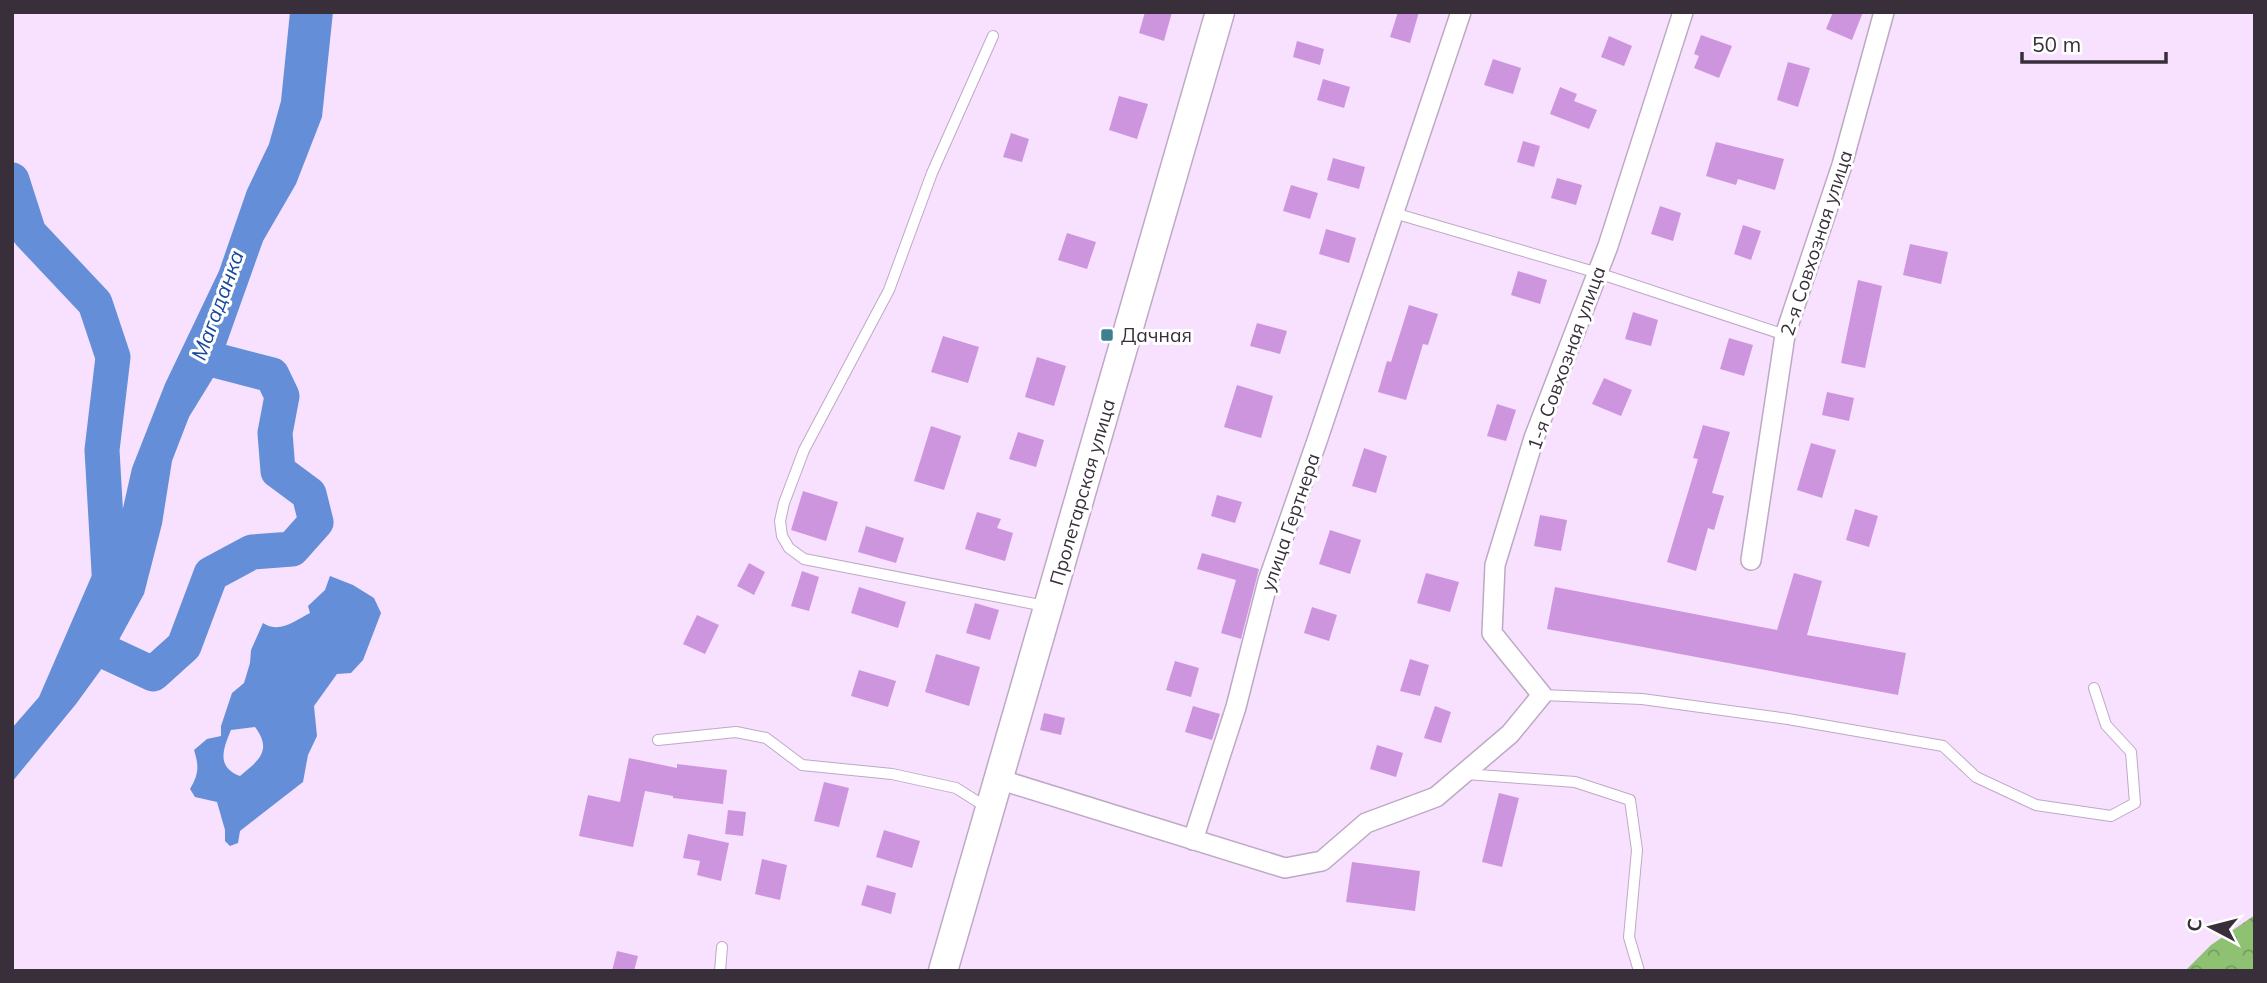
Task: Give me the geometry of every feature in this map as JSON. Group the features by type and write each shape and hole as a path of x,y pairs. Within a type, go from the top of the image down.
{"main road":[{"name":"Пролетарская улица","path":"943,971 1220,12"}],"street":[{"name":"улица Гертнера","path":"1193,840 1236,707 1268,581 1461,12"},
{"name":"1-я Совхозная улица","path":"1542,695 1492,633 1495,565 1534,438 1598,273 1683,12"},
{"name":"2-я Совхозная улица","path":"1751,560 1785,335 1842,165 1884,12"},
{"path":"998,779 1284,868 1322,861 1366,823 1436,797 1510,734 1542,695"}],"lane":[{"path":"993,36 932,173 889,290 804,450 780,521 782,536 789,548 804,559 1049,607"},
{"path":"1394,213 1598,273 1785,335"},
{"path":"1542,695 1642,699 1788,719 1943,746 1976,777 2036,805 2111,816 2134,803 2131,752 2106,725 2094,688"},
{"path":"657,740 736,732 766,738 802,765 892,774 956,788 989,809"},
{"path":"1462,774 1575,782 1630,800 1637,850 1629,937 1639,971"},
{"path":"720,971 722,947"}],"green space":[{"path":"2255,915 2255,971 2185,971 2211,945"}],"water":[{"path":"290,12 333,12 322,117 296,184 263,241 216,373 189,417 172,461 162,524 144,594 108,660 12,782 12,728 39,697 95,568 121,517 132,468 165,384 219,271 247,190 269,144 281,101"},
{"path":"330,576 353,585 374,598 381,613 363,660 351,673 337,674 314,706 317,736 308,755 303,782 240,831 238,843 230,846 225,841 225,830 217,802 195,797 190,789 197,770 194,750 207,739 221,736 221,726 232,693 244,683 251,650 263,623 281,627 293,623 310,613 308,606 325,590","holes":["255,727 263,749 257,760 240,776 227,768 224,751 231,730"]}],"building":[{"path":"1145,12 1172,12 1164,41 1139,33"},
{"path":"1398,12 1419,12 1410,43 1390,37"},
{"path":"1833,12 1863,12 1852,40 1826,29"},
{"path":"1701,35 1732,46 1719,78 1694,68 1699,56 1694,54"},
{"path":"1609,36 1632,46 1624,66 1601,57"},
{"path":"1297,41 1324,49 1320,65 1293,57"},
{"path":"1493,59 1521,68 1513,94 1484,85"},
{"path":"1788,62 1810,68 1798,107 1777,100"},
{"path":"1323,79 1350,87 1344,108 1317,100"},
{"path":"1560,87 1577,94 1574,101 1597,110 1589,129 1550,114"},
{"path":"1119,96 1148,104 1137,139 1109,130"},
{"path":"1011,133 1029,139 1022,162 1003,157"},
{"path":"1523,141 1540,146 1534,167 1517,162"},
{"path":"1716,142 1784,159 1775,190 1738,179 1736,185 1706,176"},
{"path":"1333,158 1365,167 1359,189 1327,180"},
{"path":"1557,178 1582,185 1576,205 1551,198"},
{"path":"1291,185 1318,193 1310,219 1283,211"},
{"path":"1660,206 1681,213 1673,241 1651,234"},
{"path":"1743,225 1761,231 1751,260 1734,254"},
{"path":"1326,229 1356,238 1349,263 1319,254"},
{"path":"1067,233 1096,242 1087,269 1058,260"},
{"path":"1910,244 1948,252 1941,284 1903,275"},
{"path":"1518,271 1547,280 1540,304 1511,295"},
{"path":"1858,280 1882,286 1865,368 1841,363"},
{"path":"1409,305 1438,314 1428,345 1423,344 1406,400 1378,392 1387,361 1391,362"},
{"path":"1633,312 1658,320 1651,346 1625,339"},
{"path":"1257,323 1287,331 1280,354 1250,346"},
{"path":"943,336 979,347 968,383 931,372"},
{"path":"1729,338 1753,345 1744,376 1720,369"},
{"path":"1037,357 1066,366 1054,406 1025,397"},
{"path":"1604,378 1632,390 1621,416 1592,404"},
{"path":"1237,385 1273,396 1261,438 1224,427"},
{"path":"1827,392 1854,398 1849,421 1822,415"},
{"path":"1497,404 1516,410 1506,441 1487,436"},
{"path":"1703,425 1730,432 1712,493 1724,496 1714,530 1708,528 1696,571 1667,562 1698,459 1693,458"},
{"path":"931,426 961,436 944,490 914,481"},
{"path":"1018,432 1044,440 1036,467 1009,459"},
{"path":"1811,443 1836,450 1822,498 1797,490"},
{"path":"1364,448 1387,456 1376,493 1352,486"},
{"path":"803,491 838,502 826,541 791,530"},
{"path":"1217,495 1242,502 1235,523 1211,516"},
{"path":"1855,509 1878,516 1869,547 1846,540"},
{"path":"977,512 1001,519 997,528 1013,533 1005,561 965,549"},
{"path":"1540,515 1567,520 1561,551 1534,546"},
{"path":"866,526 904,538 896,563 858,552"},
{"path":"1330,530 1361,540 1350,574 1319,564"},
{"path":"1202,553 1259,569 1241,639 1221,633 1236,580 1197,569"},
{"path":"749,563 765,572 754,595 737,586"},
{"path":"802,571 819,577 809,611 791,606"},
{"path":"1426,573 1459,582 1450,612 1417,603"},
{"path":"1794,573 1822,581 1807,635 1906,653 1898,695 1547,629 1555,587 1777,630"},
{"path":"859,587 906,602 898,628 851,613"},
{"path":"975,603 999,610 990,640 966,633"},
{"path":"1312,607 1337,615 1329,641 1304,633"},
{"path":"697,615 719,625 705,654 683,644"},
{"path":"936,654 980,667 969,706 925,692"},
{"path":"1410,659 1429,665 1420,696 1400,691"},
{"path":"1175,661 1199,668 1191,697 1166,690"},
{"path":"859,670 896,681 888,707 851,696"},
{"path":"1193,706 1220,714 1212,740 1185,732"},
{"path":"1435,706 1451,712 1441,743 1424,738"},
{"path":"1044,713 1065,718 1061,735 1040,730"},
{"path":"1377,745 1403,753 1396,777 1370,769"},
{"path":"629,758 677,768 677,764 727,770 723,804 673,798 645,791 633,847 579,836 588,795 620,802"},
{"path":"824,782 849,788 839,827 814,821"},
{"path":"1499,793 1519,798 1502,867 1482,862"},
{"path":"728,810 746,812 743,836 725,834"},
{"path":"884,830 920,841 912,868 876,857"},
{"path":"688,834 729,843 721,881 697,875 700,861 683,858"},
{"path":"762,859 787,865 780,900 755,894"},
{"path":"1352,862 1420,871 1415,911 1346,902"},
{"path":"867,885 896,893 891,914 861,905"},
{"path":"617,951 638,956 634,971 612,971"}],"waterway":[{"name":"Магаданка","path":"12,180 29,233 95,303 113,357 102,450 110,589"},
{"path":"93,646 153,674 184,646 211,574 252,552 292,549 316,522 309,494 278,471 275,433 282,396 272,375 199,356"}],"place":[{"name":"Дачная","path":"1107,335"}]}
